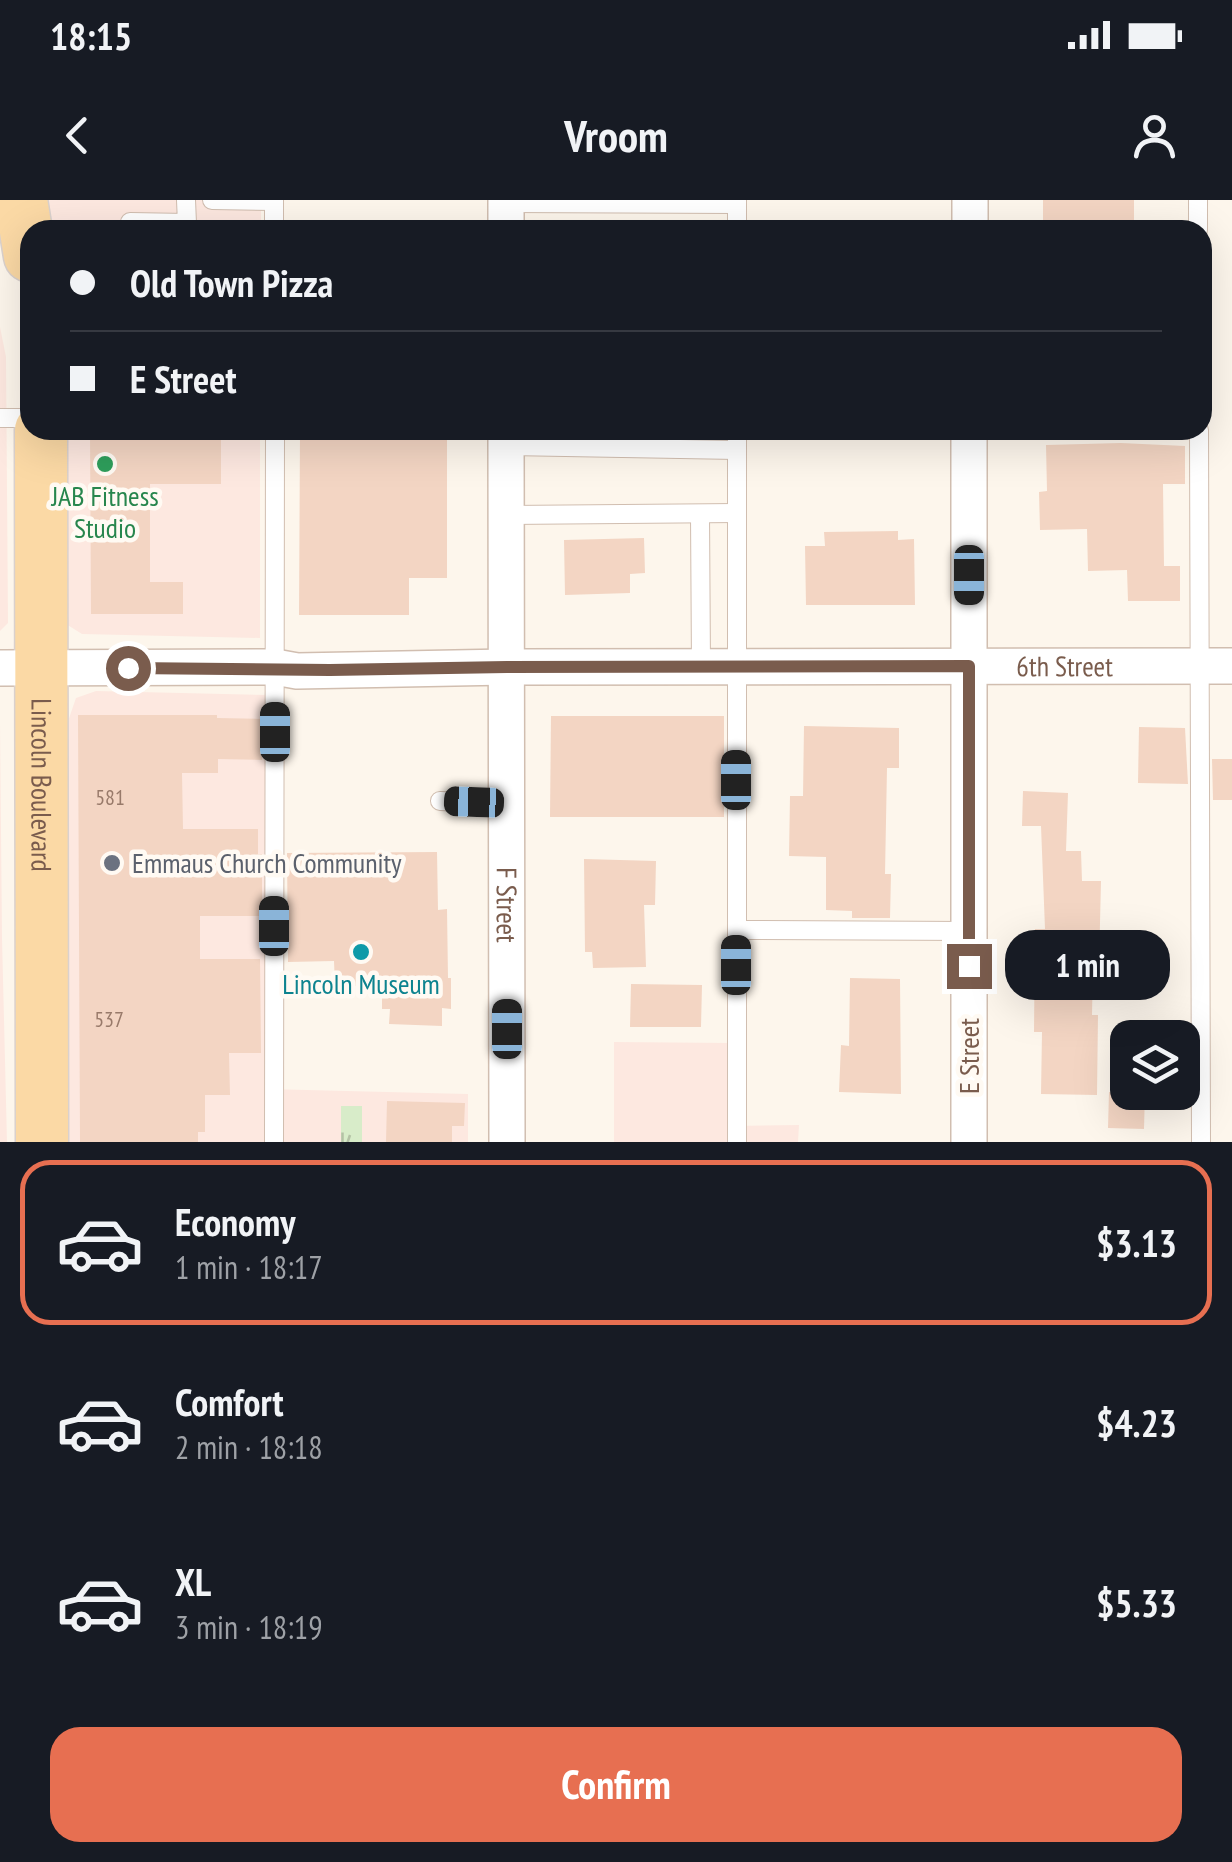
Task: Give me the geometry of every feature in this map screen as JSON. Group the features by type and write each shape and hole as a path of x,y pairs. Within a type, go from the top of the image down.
{"main road":[{"name":"Lincoln Boulevard","path":"40,440 21,668 42,1142"}],"street":[{"name":"F Street","path":"506,440 507,1142"},
{"name":"E Street","path":"969,440 969,1142"},
{"name":"6th Street","path":"21,668 1216,666"}],"lane":[{"path":"212,200 274,200"},
{"path":"506,211 736,202"},
{"path":"274,440 274,1142"},
{"path":"544,440 736,450"},
{"path":"736,440 736,1142"},
{"path":"1200,440 1216,666 1201,1142"},
{"path":"507,515 736,513"},
{"path":"700,514 701,667"},
{"path":"440,801 507,804"},
{"path":"736,930 969,932"}],"shaded area":[{"path":"47,200 261,200 261,220 50,220"},
{"path":"0,327 6,357 8,623 0,631"},
{"path":"68,440 260,440 260,638 82,634 66,624"},
{"path":"96,691 265,695 266,1089 468,1094 468,1142 66,1142 67,724 76,698"},
{"path":"0,722 2,938 7,1142 0,1142"},
{"path":"614,1042 732,1043 732,1126 799,1125 798,1142 614,1142"}],"green space":[{"path":"341,1106 362,1106 362,1142 341,1142"}],"building":[{"path":"1043,200 1134,200 1134,220 1043,220"},
{"path":"90,440 221,440 221,484 150,484 150,582 183,582 183,614 91,614"},
{"path":"300,440 447,440 447,578 409,578 409,615 299,615"},
{"path":"1046,445 1185,446 1185,484 1163,484 1164,566 1180,566 1180,601 1128,601 1127,570 1088,571 1087,529 1040,530 1039,492 1047,491"},
{"path":"898,531 898,540 914,539 915,605 806,605 805,546 825,546 824,532"},
{"path":"644,538 645,573 630,574 630,593 565,595 564,540"},
{"path":"78,715 217,715 262,719 262,760 218,759 218,773 182,773 183,829 258,829 258,854 262,854 262,916 200,916 200,959 260,959 261,1053 229,1053 230,1095 205,1095 205,1132 198,1132 198,1142 80,1142"},
{"path":"551,716 724,716 724,817 550,817"},
{"path":"804,726 899,728 899,768 887,768 885,874 891,874 890,918 852,918 852,911 826,910 826,857 789,856 790,796 803,796"},
{"path":"1139,727 1185,728 1188,784 1138,783"},
{"path":"1212,759 1232,759 1232,800 1213,800"},
{"path":"1023,791 1068,793 1066,851 1081,851 1082,881 1101,881 1099,965 1093,965 1092,1015 1098,1015 1097,1095 1041,1094 1042,1032 1034,1032 1035,929 1045,929 1041,826 1022,826"},
{"path":"437,852 438,910 447,909 451,978 451,1009 442,1008 442,1026 389,1024 390,1009 382,1009 382,986 335,986 334,961 288,962 287,853"},
{"path":"584,859 656,861 655,905 644,905 646,967 593,968 592,952 585,952"},
{"path":"850,978 900,979 901,1094 839,1092 841,1045 849,1046"},
{"path":"631,984 702,985 701,1027 630,1027"},
{"path":"1109,1092 1110,1110 1145,1110 1144,1129 1108,1128"},
{"path":"387,1101 465,1103 464,1126 452,1126 452,1142 386,1142"}],"place":[{"name":"JAB Fitness Studio","path":"105,464"},
{"name":"Emmaus Church Community","path":"112,863"},
{"name":"Lincoln Museum","path":"361,952"}],"route":[{"path":"128,668 969,666 969,966"}]}
